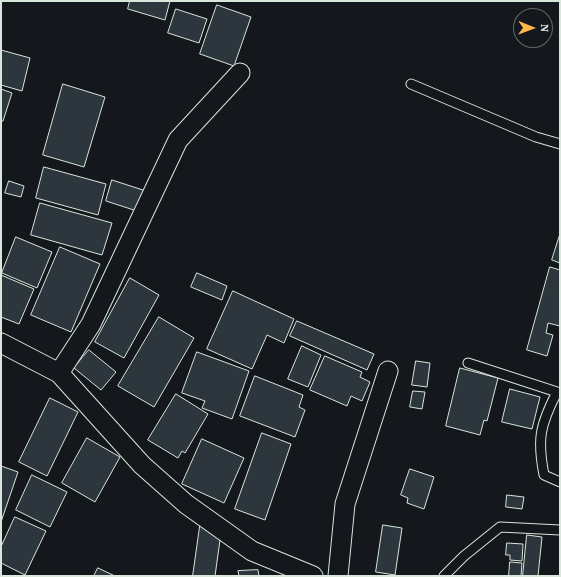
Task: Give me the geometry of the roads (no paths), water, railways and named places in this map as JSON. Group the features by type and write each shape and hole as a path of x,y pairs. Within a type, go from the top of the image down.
{"street":[{"path":"59,373 91,324 178,140 240,73"},
{"path":"1,343 59,373 142,465 186,504 252,550 313,576"},
{"path":"338,576 345,504 388,371"}],"lane":[{"path":"411,84 536,137 560,144"},
{"path":"468,363 559,393 546,415 539,450 544,475 560,482"},
{"path":"444,576 464,556 500,527 560,530"}]}
